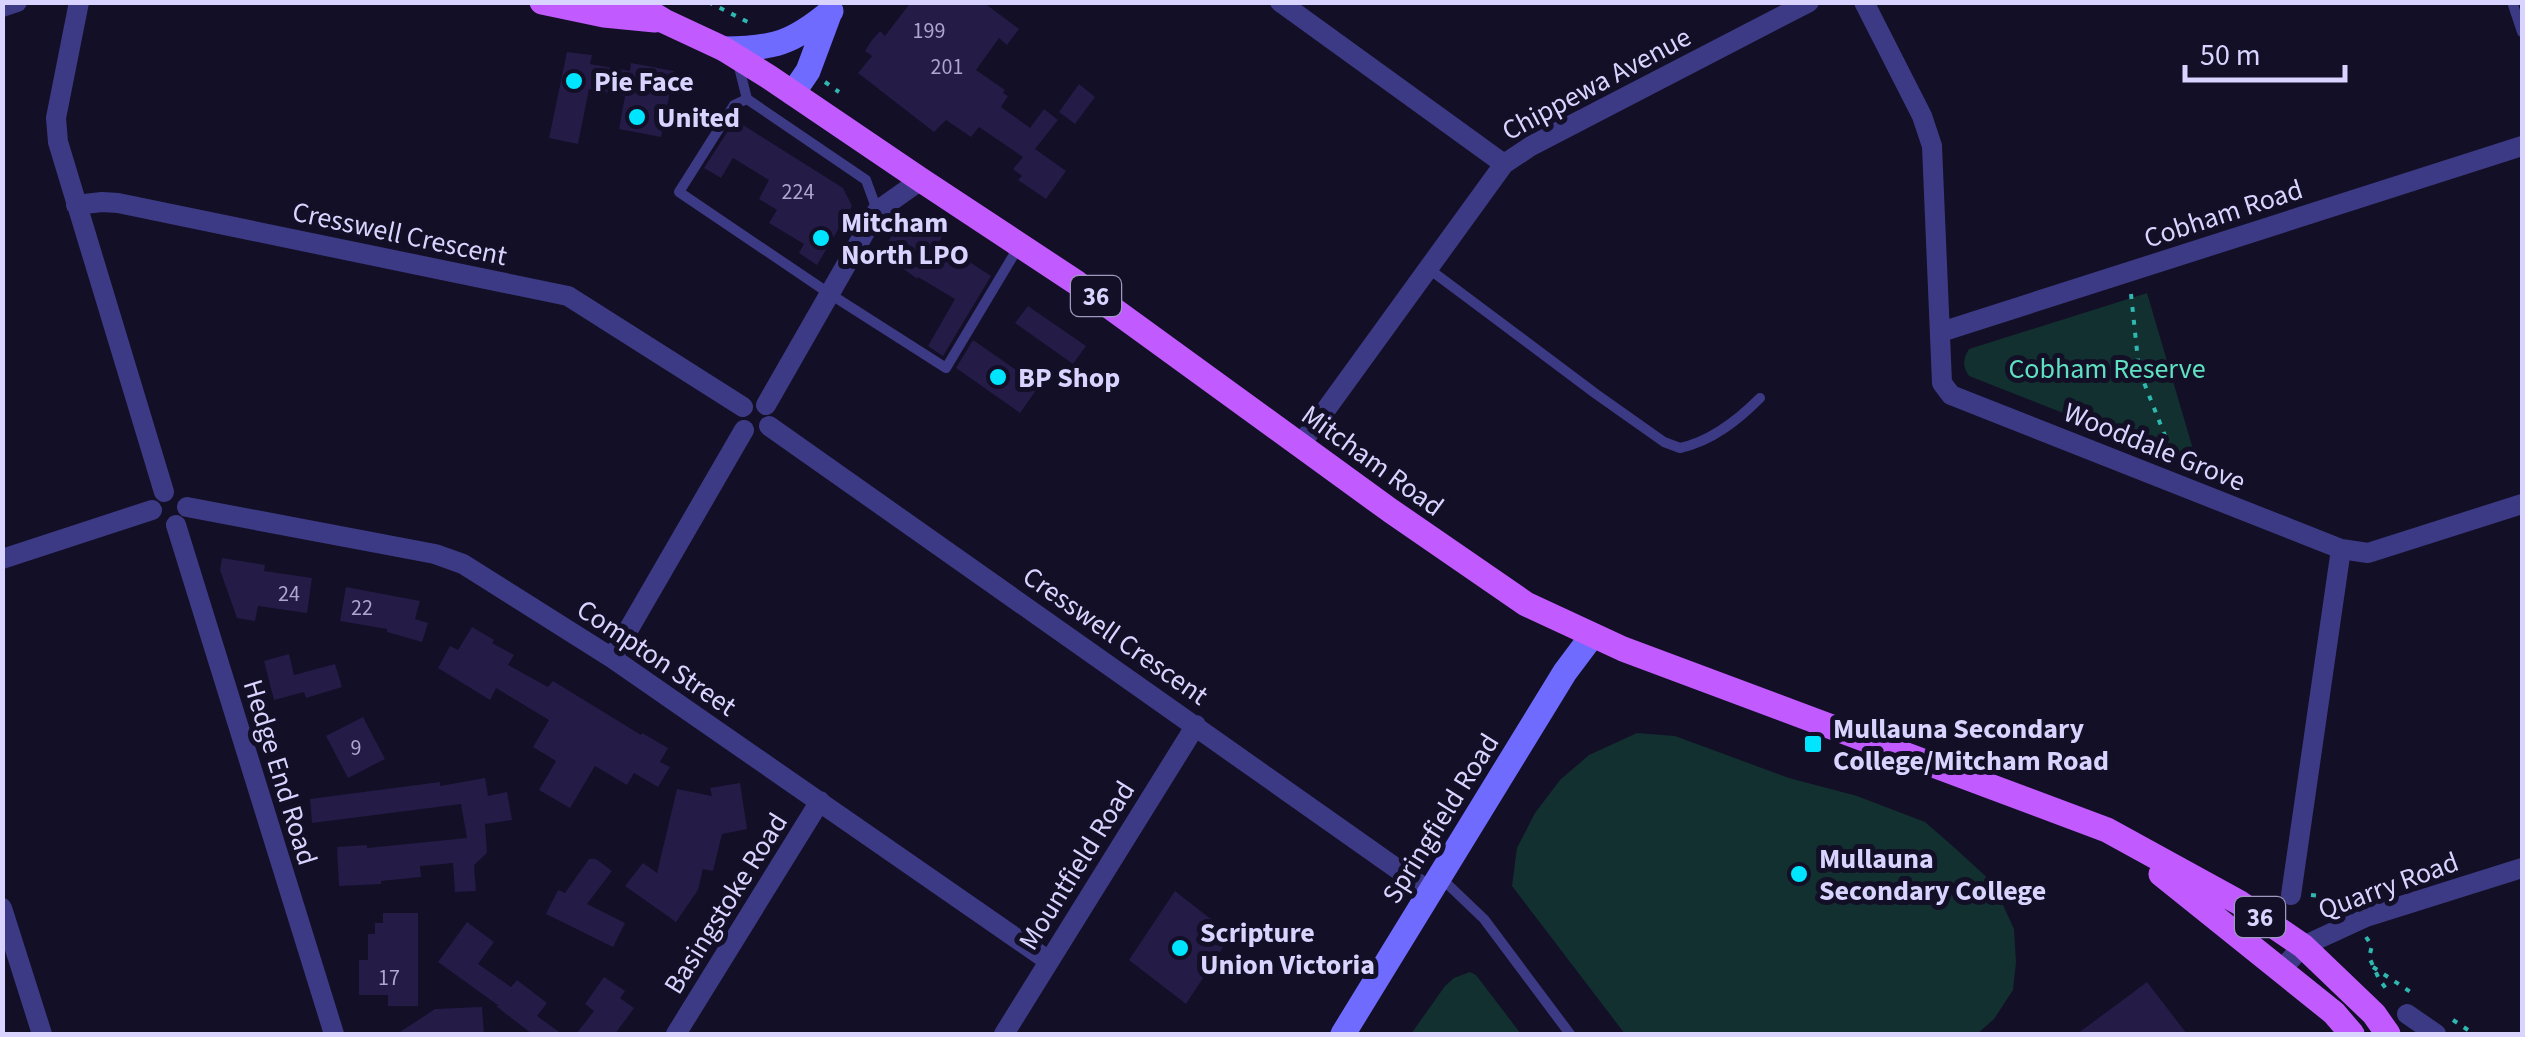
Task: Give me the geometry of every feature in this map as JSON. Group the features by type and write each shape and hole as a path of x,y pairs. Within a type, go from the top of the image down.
{"main road":[{"name":"Mitcham Road","path":"542,2 664,21"},
{"name":"Mitcham Road","path":"633,2 730,53 1077,283 1526,604 1592,636 2107,830 2240,903 2303,946 2374,1014 2388,1034"},
{"path":"730,53 762,49 806,32 832,7"},
{"path":"793,93 808,71 832,7"},
{"name":"Springfield Road","path":"1343,1034 1565,672 1592,636"},
{"name":"Mitcham Road","path":"2107,830 2334,1013 2352,1034"}],"street":[{"path":"2,7 17,2"},
{"path":"2,559 158,501 179,494 187,507 176,526 160,524 158,501 58,142 56,118 80,2"},
{"path":"1280,2 1504,164"},
{"name":"Chippewa Avenue","path":"1300,444 1504,164 1530,146 1809,2"},
{"path":"1850,2 1861,2"},
{"name":"Wooddale Grove","path":"1861,2 1901,73 1930,136 1942,383 1951,395 2341,549"},
{"name":"Cobham Road","path":"1941,332 2522,146"},
{"path":"767,415 751,401 738,416 744,430 760,433 877,211 921,180"},
{"name":"Cresswell Crescent","path":"76,205 118,203 568,296 742,407"},
{"name":"Cresswell Crescent","path":"767,415 1196,725 1435,884"},
{"path":"612,658 744,430"},
{"path":"2291,895 2341,549 2368,553 2522,504"},
{"name":"Compton Street","path":"187,507 435,554 464,564 612,658 1048,961"},
{"name":"Hedge End Road","path":"176,526 334,1034"},
{"name":"Mountfield Road","path":"1004,1034 1196,725"},
{"name":"Basingstoke Road","path":"676,1034 820,801"},
{"name":"Quarry Road","path":"2281,970 2303,946 2366,917 2522,868"},
{"path":"2,908 42,1034"},
{"path":"2403,1010 2436,1034"}],"lane":[{"path":"2512,2 2522,32"},
{"path":"730,53 747,98 866,180 877,211"},
{"path":"747,98 734,104 679,192 946,368 1020,245"},
{"path":"866,180 882,154"},
{"path":"1429,269 1664,442 1680,448 1706,439 1739,418 1760,398"},
{"path":"1435,884 1484,919 1570,1034"}],"path":[{"path":"708,2 764,26"},
{"path":"2130,294 2138,370 2175,461 2158,454"},
{"path":"2291,895 2321,896 2345,926"},
{"path":"2366,938 2372,946 2368,957 2378,979 2403,1010"}],"green space":[{"name":"Cobham Reserve","path":"2147,293 2198,466 1969,376 1965,369 1969,349"},
{"path":"1637,733 1675,736 1925,822 1993,883 2014,929 2013,990 1994,1019 1977,1034 1625,1034 1512,886 1517,848 1535,813 1560,780 1589,755"},
{"path":"1470,972 1521,1034 1411,1034 1445,986"}],"building":[{"path":"911,2 983,2 1019,29 1007,45 999,38 976,70 1005,90 1003,93 1008,96 1001,107 1030,128 1044,109 1058,120 1035,149 1066,171 1046,199 1018,180 1022,176 1013,169 1023,157 979,127 971,137 946,120 934,132 858,73 872,56 865,51 872,40 880,31 885,36"},
{"path":"567,52 592,55 590,64 630,71 631,63 674,71 661,137 619,129 625,96 589,89 578,144 549,138"},
{"path":"1079,84 1095,97 1075,124 1059,112"},
{"path":"735,120 843,188 852,206 817,265 799,253 804,244 769,223 777,210 759,199 769,180 733,158 721,178 704,168"},
{"path":"916,214 943,235 939,242 991,276 943,356 928,346 955,299 917,279 882,252 902,218"},
{"path":"1028,306 1086,346 1073,364 1015,323"},
{"name":"BP Shop","path":"973,340 1039,386 1020,413 956,368"},
{"path":"222,558 265,565 264,571 312,578 307,613 258,606 255,621 237,618 220,570"},
{"path":"346,587 420,601 415,619 428,623 422,642 387,629 340,621"},
{"path":"472,627 514,655 508,665 548,687 553,681 668,748 660,762 670,767 658,787 634,773 627,785 595,766 570,808 539,790 556,761 533,747 549,720 496,688 490,700 438,668 450,646 458,650"},
{"path":"289,654 294,675 335,664 342,687 306,698 304,692 274,700 264,661"},
{"path":"363,717 385,759 348,778 326,736"},
{"path":"485,778 488,796 507,792 512,820 485,824 487,853 474,865 476,891 455,892 453,863 420,866 421,877 339,886 337,847 367,848 467,838 461,804 312,823 310,799"},
{"path":"740,783 747,829 722,834 713,871 703,869 698,890 676,922 625,886 643,863 657,873 677,789 712,796 710,788"},
{"path":"589,859 596,859 612,871 587,904 625,923 613,947 546,914 558,890 565,893"},
{"name":"Scripture Union Victoria","path":"1175,891 1231,935 1186,1004 1129,960"},
{"path":"383,913 418,913 418,1006 388,1006 388,995 359,995 359,960 368,960 368,934 375,934 375,923 383,923"},
{"path":"467,922 494,942 478,964 511,987 517,980 547,1003 537,1016 562,1034 532,1034 438,962"},
{"path":"604,977 625,991 620,998 634,1008 615,1034 576,1034 594,1011 585,1004"},
{"path":"2147,982 2187,1034 2077,1034"},
{"path":"482,1007 484,1034 397,1034 435,1009"}],"place":[{"name":"Pie Face","path":"574,81"},
{"name":"United","path":"637,117"},
{"name":"Mitcham North LPO","path":"821,238"},
{"name":"BP Shop","path":"998,377"},
{"name":"Mullauna Secondary College/Mitcham Road","path":"1813,744"},
{"name":"Mullauna Secondary College","path":"1799,874"},
{"name":"Scripture Union Victoria","path":"1180,948"}]}
